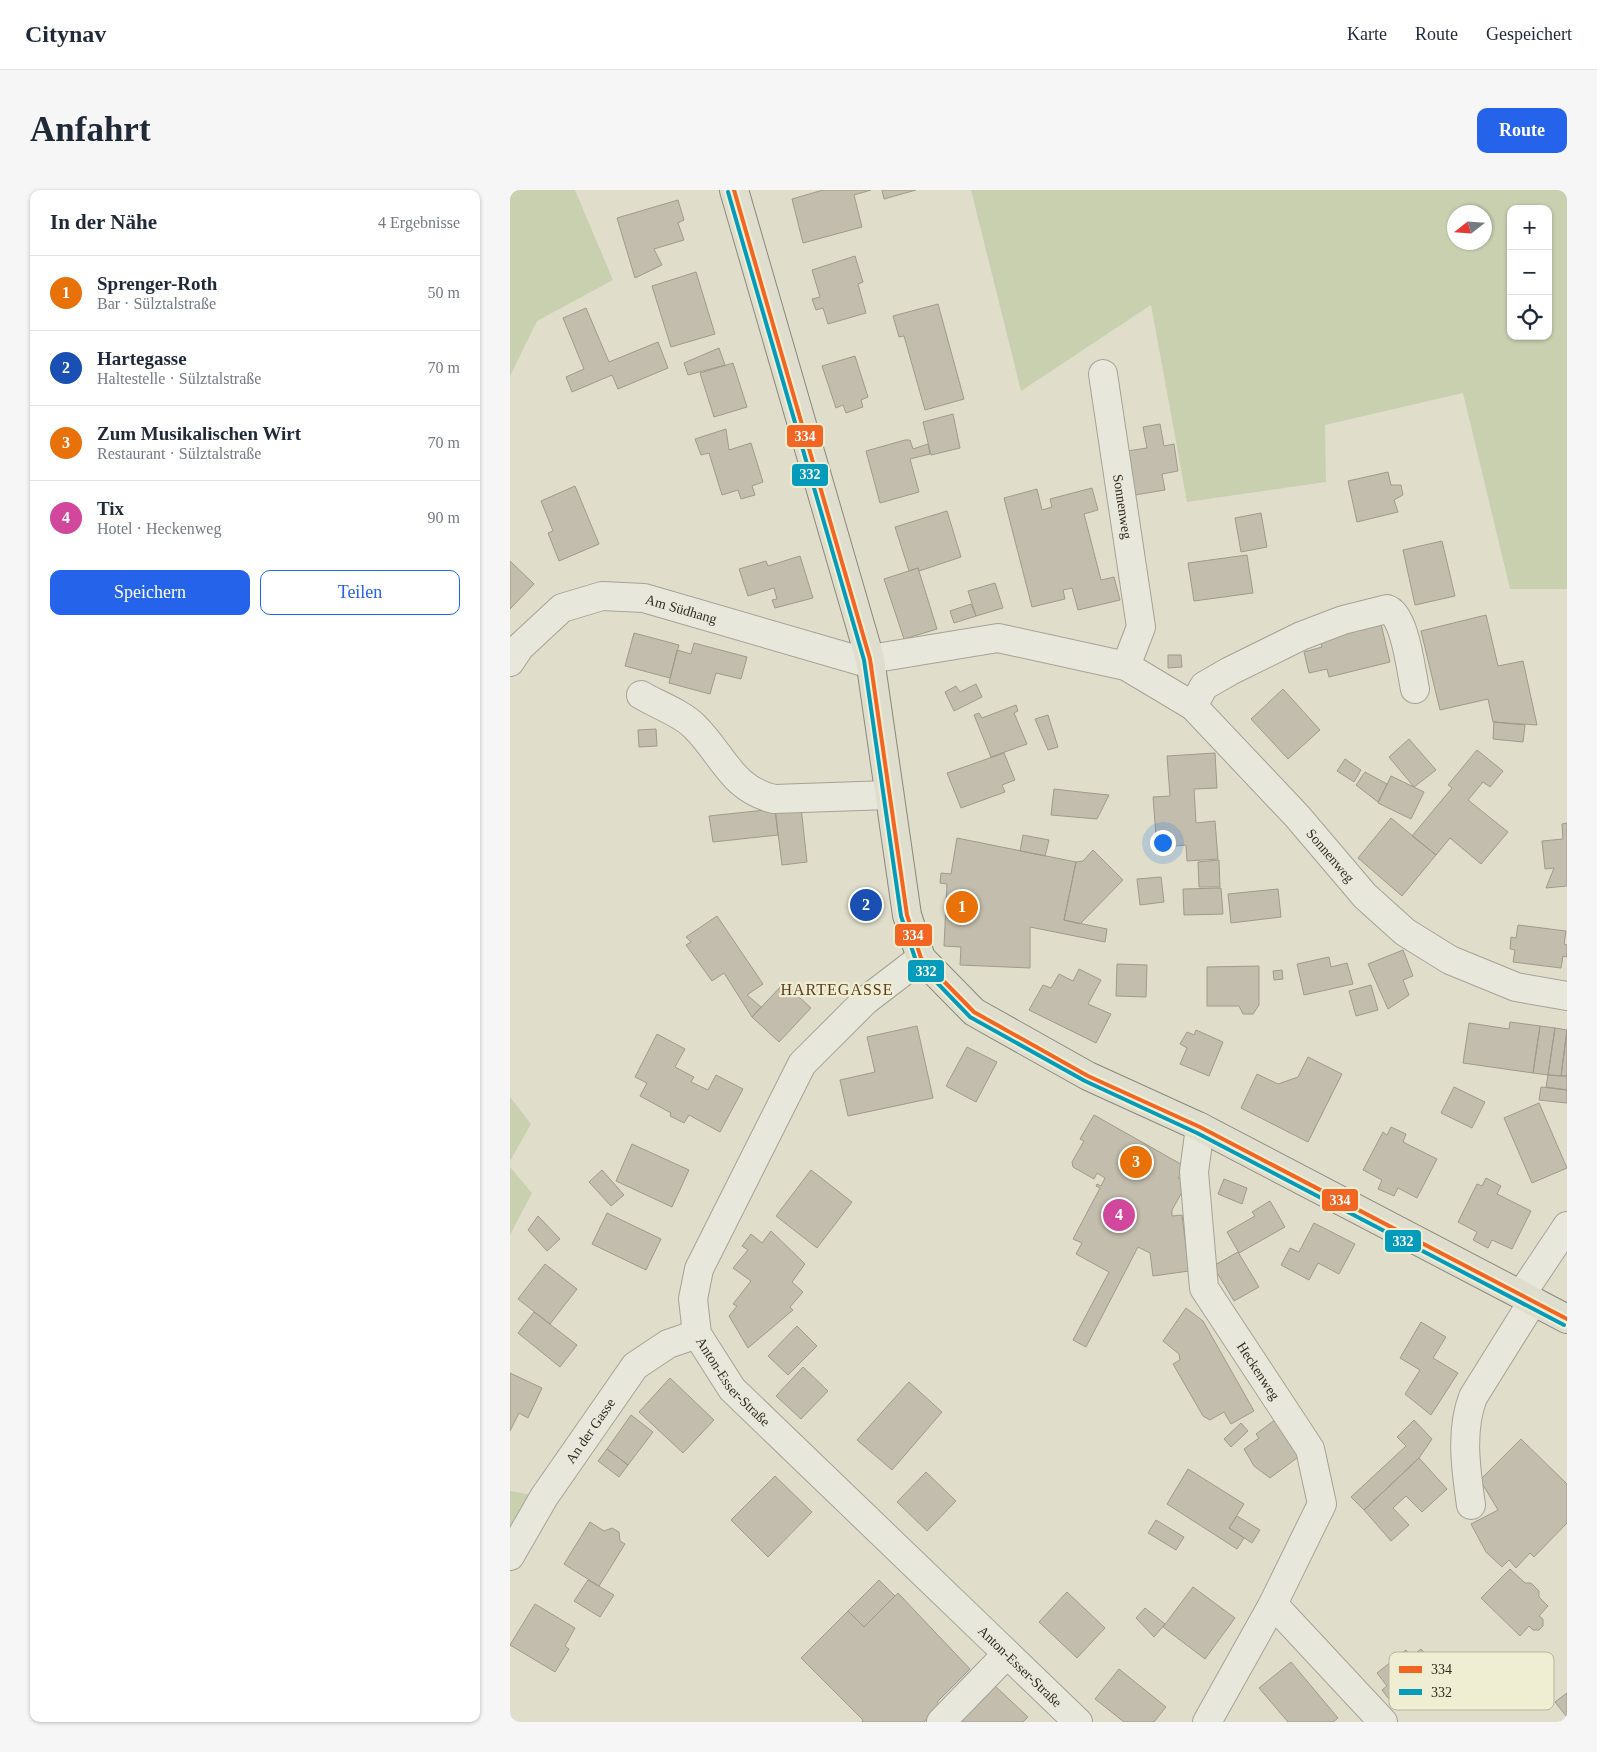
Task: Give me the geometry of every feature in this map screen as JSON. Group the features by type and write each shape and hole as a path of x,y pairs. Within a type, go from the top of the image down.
{"main road":[{"path":"734,190 870,662 907,914 921,958 974,1012 1088,1076 1200,1127 1567,1319"}],"street":[{"name":"Sonnenweg","path":"1103,374 1141,627 1126,666"},
{"name":"Am Südhang","path":"510,662 520,647 562,608 602,596 644,598 870,662"},
{"path":"1193,706 1204,686 1230,671 1301,636 1343,620 1386,609 1392,610 1400,621 1415,689"},
{"name":"Sonnenweg","path":"870,662 998,638 1126,666 1193,706 1297,816 1365,896 1406,932 1450,960 1507,983 1567,996"},
{"path":"641,695 694,725 743,786 756,795 774,799 889,795"},
{"name":"Anton-Esser-Straße","path":"921,958 865,1001 802,1064 700,1269 692,1299 697,1334 732,1389 1078,1722"},
{"name":"Heckenweg","path":"1200,1127 1194,1172 1204,1288 1310,1448 1322,1504 1273,1604 1207,1722"},
{"path":"1471,1505 1466,1470 1468,1410 1567,1226"},
{"name":"An der Gasse","path":"510,1556 544,1497 635,1366 668,1344 697,1334"},
{"path":"1273,1604 1384,1722"},
{"path":"941,1722 1007,1654"}],"green space":[{"path":"510,190 575,190 613,280 537,321 510,376"},
{"path":"971,190 1567,190 1567,589 1510,589 1463,393 1325,425 1326,482 1187,502 1151,305 1021,391"},
{"path":"510,1097 531,1124 510,1161"},
{"path":"510,1167 532,1193 510,1235"},
{"path":"510,1491 544,1497 510,1553"}],"building":[{"path":"823,190 871,190 854,195 862,227 803,243 792,199"},
{"path":"882,190 916,190 884,199"},
{"path":"678,200 684,220 678,223 684,240 654,249 662,265 635,278 617,218"},
{"path":"855,256 863,282 858,284 866,313 828,324 823,308 816,310 812,299 820,297 812,270"},
{"path":"696,272 715,334 671,347 652,286"},
{"path":"938,304 964,399 925,410 904,336 899,337 893,316"},
{"path":"586,308 609,362 658,342 668,368 618,389 612,375 572,392 566,377 584,369 563,318"},
{"path":"719,348 725,365 688,375 684,363"},
{"path":"855,356 868,397 861,400 863,407 846,413 843,405 836,408 822,366"},
{"path":"733,363 747,407 714,417 700,373"},
{"path":"953,414 960,448 931,455 923,422"},
{"path":"1160,424 1164,446 1174,444 1178,471 1162,474 1165,490 1135,495 1127,451 1147,448 1143,427"},
{"path":"726,429 729,450 751,443 763,482 752,486 755,495 741,499 738,490 722,495 709,453 701,455 695,439"},
{"path":"910,440 913,449 928,444 930,454 910,459 919,492 880,503 866,451"},
{"path":"1388,472 1391,485 1401,485 1403,495 1394,500 1398,512 1357,522 1348,481"},
{"path":"575,486 599,544 559,561 548,533 553,531 541,501"},
{"path":"1092,488 1098,510 1084,514 1101,580 1114,577 1120,600 1078,610 1072,588 1063,590 1065,599 1032,607 1004,498 1037,489 1042,510 1052,507 1050,499"},
{"path":"947,511 961,557 919,571 918,568 909,571 895,527"},
{"path":"1261,513 1267,547 1241,552 1235,518"},
{"path":"1442,541 1455,596 1415,605 1403,550"},
{"path":"1247,555 1253,593 1194,601 1188,563"},
{"path":"800,556 813,598 775,608 772,600 777,599 774,588 748,596 739,569 766,561 768,566"},
{"path":"510,561 534,584 510,609"},
{"path":"918,568 937,629 904,639 884,579"},
{"path":"995,583 1003,608 976,616 968,591"},
{"path":"971,604 976,616 954,623 950,611"},
{"path":"1486,615 1498,666 1523,661 1537,725 1493,722 1488,699 1440,710 1421,631"},
{"path":"1381,624 1390,662 1329,677 1327,669 1309,673 1304,652 1322,647 1320,639"},
{"path":"634,633 679,645 670,678 625,666"},
{"path":"694,643 747,657 741,679 716,673 710,694 669,683 677,650 691,654"},
{"path":"1168,655 1181,655 1182,667 1168,668"},
{"path":"976,684 982,697 954,711 945,692 956,686 960,692"},
{"path":"1283,689 1320,730 1288,759 1251,719"},
{"path":"1016,705 1018,711 1014,713 1027,744 991,757 974,715 979,713 982,718"},
{"path":"1048,715 1058,747 1048,750 1035,719"},
{"path":"1494,722 1525,725 1523,742 1493,739"},
{"path":"656,729 657,746 639,747 638,730"},
{"path":"1409,739 1436,770 1414,787 1389,757"},
{"path":"1477,750 1503,771 1490,787 1483,782 1468,800 1508,832 1481,864 1450,838 1436,855 1412,836 1452,788 1448,785"},
{"path":"1004,753 1015,780 1002,785 1005,792 961,808 947,773"},
{"path":"1215,753 1217,788 1194,789 1196,823 1215,821 1218,859 1187,861 1186,845 1157,848 1153,797 1170,796 1167,756"},
{"path":"1345,759 1361,770 1354,782 1337,771"},
{"path":"1365,772 1387,784 1378,802 1356,785"},
{"path":"1391,776 1424,792 1411,819 1378,803"},
{"path":"1054,789 1109,795 1097,819 1051,815"},
{"path":"801,807 807,862 782,865 775,809"},
{"path":"775,809 778,835 713,842 709,816"},
{"path":"1391,818 1436,855 1402,896 1358,858"},
{"path":"1567,823 1567,886 1546,888 1554,868 1545,869 1542,841 1563,839 1562,824"},
{"path":"1023,835 1049,840 1045,856 1020,851"},
{"path":"957,838 1076,862 1064,920 1107,929 1105,942 1030,927 1030,968 960,965 961,947 944,946 947,884 940,883 941,873 951,874"},
{"path":"1093,850 1123,880 1080,924 1064,920 1076,862 1083,861"},
{"path":"1219,860 1220,887 1199,887 1198,862"},
{"path":"1161,877 1164,902 1140,905 1137,879"},
{"path":"1221,888 1223,914 1184,915 1183,889"},
{"path":"1278,889 1281,917 1231,923 1228,894"},
{"path":"717,916 763,984 747,995 761,1007 752,1017 724,973 712,981 686,945 691,942 686,937"},
{"path":"1518,925 1566,931 1564,944 1567,945 1567,957 1563,956 1561,968 1513,962 1515,950 1510,949 1511,937 1516,938"},
{"path":"1403,950 1413,976 1403,980 1409,995 1388,1009 1368,964"},
{"path":"1329,957 1331,967 1347,963 1353,984 1304,995 1297,964"},
{"path":"1117,964 1147,965 1146,997 1116,996"},
{"path":"1259,966 1259,1005 1253,1014 1243,1014 1239,1006 1207,1006 1207,967"},
{"path":"1079,969 1101,980 1088,1004 1111,1014 1096,1043 1029,1010 1043,985 1051,988 1059,974 1073,981"},
{"path":"1282,970 1283,979 1274,980 1273,971"},
{"path":"784,983 811,1008 779,1042 752,1017"},
{"path":"1371,985 1378,1010 1356,1016 1349,991"},
{"path":"1510,1022 1540,1026 1533,1073 1463,1063 1469,1023 1509,1029"},
{"path":"917,1026 933,1098 848,1116 840,1080 875,1072 867,1037"},
{"path":"1540,1026 1555,1028 1548,1075 1533,1073"},
{"path":"1555,1028 1567,1030 1561,1076 1548,1075"},
{"path":"1196,1030 1223,1042 1209,1076 1180,1064 1187,1048 1180,1044 1187,1032 1194,1035"},
{"path":"1567,1030 1567,1076 1561,1076"},
{"path":"657,1034 685,1049 675,1067 694,1077 691,1082 708,1090 716,1075 743,1089 720,1132 689,1115 684,1123 670,1116 671,1113 640,1096 647,1083 635,1077"},
{"path":"967,1047 997,1062 976,1102 946,1086"},
{"path":"1308,1057 1342,1074 1308,1142 1241,1108 1257,1074 1278,1084 1298,1077"},
{"path":"1548,1075 1567,1076 1567,1090 1546,1087"},
{"path":"1454,1087 1485,1102 1472,1128 1441,1113"},
{"path":"1541,1087 1567,1090 1567,1103 1539,1100"},
{"path":"1539,1103 1567,1168 1532,1183 1504,1118"},
{"path":"1094,1115 1186,1167 1178,1178 1187,1183 1172,1210 1172,1216 1182,1215 1189,1271 1153,1276 1150,1253 1138,1247 1086,1347 1073,1340 1109,1272 1076,1254 1082,1243 1073,1239 1100,1188 1096,1186 1097,1184 1101,1186 1105,1178 1097,1173 1094,1179 1073,1167 1072,1162 1084,1141 1080,1139"},
{"path":"1391,1127 1406,1134 1403,1142 1437,1159 1417,1198 1398,1188 1394,1196 1378,1189 1382,1180 1363,1170 1383,1132 1387,1135"},
{"path":"632,1144 689,1170 672,1207 616,1181"},
{"path":"602,1170 624,1195 611,1206 589,1182"},
{"path":"811,1170 852,1202 817,1248 776,1216"},
{"path":"1486,1178 1501,1186 1497,1194 1531,1211 1512,1249 1492,1240 1488,1248 1473,1240 1477,1232 1458,1222 1477,1184 1482,1186"},
{"path":"1224,1179 1247,1188 1242,1204 1218,1194"},
{"path":"1270,1201 1285,1227 1239,1253 1227,1232 1255,1216 1252,1212"},
{"path":"607,1213 661,1239 646,1270 592,1244"},
{"path":"538,1216 560,1239 547,1251 528,1230"},
{"path":"1314,1223 1355,1244 1339,1274 1318,1263 1309,1280 1281,1265 1290,1248 1299,1252"},
{"path":"771,1231 805,1264 792,1282 803,1292 790,1307 793,1310 748,1348 729,1316 737,1306 733,1304 751,1281 733,1268 748,1250 742,1246 751,1234 762,1243"},
{"path":"1238,1252 1259,1287 1234,1301 1213,1266"},
{"path":"545,1264 577,1289 550,1324 518,1299"},
{"path":"1186,1308 1203,1321 1254,1411 1231,1424 1224,1412 1210,1420 1203,1416 1173,1364 1180,1360 1179,1354 1163,1341"},
{"path":"534,1312 577,1345 560,1367 518,1333"},
{"path":"1421,1322 1446,1337 1433,1358 1458,1373 1431,1415 1405,1394 1420,1370 1400,1358"},
{"path":"797,1326 817,1346 788,1375 768,1356"},
{"path":"803,1367 828,1391 801,1419 776,1396"},
{"path":"510,1373 542,1388 528,1418 519,1413 510,1431"},
{"path":"670,1378 714,1420 683,1453 639,1412"},
{"path":"909,1382 942,1412 892,1470 857,1440"},
{"path":"631,1415 653,1432 628,1465 607,1449"},
{"path":"1276,1419 1301,1455 1270,1478 1254,1466 1244,1449 1259,1438 1256,1434"},
{"path":"1414,1420 1432,1439 1419,1458 1364,1510 1351,1497 1406,1446 1397,1437"},
{"path":"1241,1423 1248,1431 1231,1447 1224,1439"},
{"path":"1521,1439 1567,1484 1567,1523 1534,1557 1530,1553 1516,1568 1509,1560 1502,1567 1486,1552 1471,1524 1498,1510 1480,1480"},
{"path":"607,1449 628,1465 619,1477 598,1461"},
{"path":"1419,1458 1447,1489 1422,1512 1406,1496 1393,1508 1409,1525 1391,1541 1364,1510"},
{"path":"1188,1469 1244,1504 1229,1528 1244,1538 1237,1549 1167,1504"},
{"path":"926,1472 956,1501 927,1531 897,1502"},
{"path":"775,1476 812,1512 768,1557 731,1520"},
{"path":"1237,1516 1260,1530 1252,1543 1229,1528"},
{"path":"1156,1520 1184,1537 1176,1550 1148,1533"},
{"path":"590,1522 604,1531 612,1528 619,1532 620,1541 625,1544 599,1586 564,1564"},
{"path":"1510,1569 1525,1583 1531,1583 1539,1591 1539,1597 1548,1606 1539,1616 1543,1619 1543,1626 1539,1630 1533,1630 1529,1626 1520,1636 1481,1598"},
{"path":"588,1580 614,1595 600,1617 574,1601"},
{"path":"879,1580 895,1596 864,1627 848,1611"},
{"path":"1193,1587 1235,1618 1205,1659 1163,1627"},
{"path":"1067,1592 1105,1628 1077,1658 1039,1622"},
{"path":"898,1593 970,1669 937,1702 940,1705 924,1722 862,1722 863,1720 801,1658 848,1611 864,1627"},
{"path":"535,1604 575,1628 565,1646 569,1649 555,1672 510,1645"},
{"path":"1145,1608 1165,1624 1154,1637 1136,1618"},
{"path":"1291,1662 1338,1718 1333,1722 1288,1722 1259,1688"},
{"path":"1389,1663 1389,1699 1382,1690 1387,1686 1377,1673"},
{"path":"1119,1669 1166,1707 1154,1722 1124,1722 1095,1699"},
{"path":"993,1684 1028,1717 1023,1722 958,1722"},
{"path":"1567,1693 1567,1717 1555,1702"}],"transit line":[{"name":"334","path":"734,190 870,659 907,915 921,958 974,1012 1088,1076 1200,1127 1567,1319"},
{"name":"332","path":"728,192 864,660 901,916 916,961 970,1017 1085,1081 1197,1133 1564,1325"}],"place":[{"name":"Hartegasse","path":"866,905"},
{"name":"Sprenger-Roth","path":"962,907"},
{"name":"Zum Musikalischen Wirt","path":"1136,1162"},
{"name":"Tix","path":"1119,1215"}],"district":[{"name":"HARTEGASSE","path":"837,989"}]}
